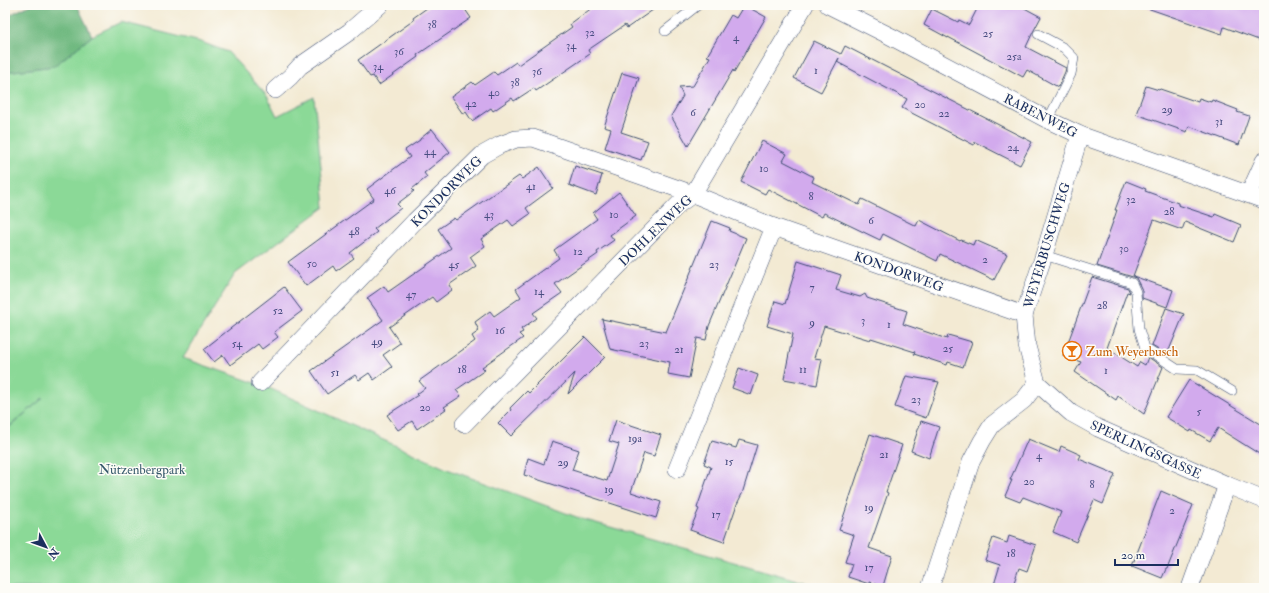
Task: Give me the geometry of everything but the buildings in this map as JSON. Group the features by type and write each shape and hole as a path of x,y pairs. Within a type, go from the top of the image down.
{"street":[{"path":"275,90 300,66 349,32 380,5"},
{"name":"DOHLENWEG","path":"464,424 679,204 693,194 805,5"},
{"name":"RABENWEG","path":"828,5 890,36 1048,120 1080,135 1257,197"},
{"name":"WEYERBUSCHWEG","path":"1037,383 1027,346 1024,315 1044,255 1080,135"},
{"name":"KONDORWEG","path":"260,383 415,222 482,155 500,145 516,139 533,138 693,194 774,227 1024,315"},
{"path":"1257,197 1264,161"},
{"path":"677,469 774,227"},
{"path":"930,588 971,462 992,425 1024,400 1037,383"},
{"name":"SPERLINGSGASSE","path":"1037,383 1071,413 1098,428 1264,500"},
{"path":"1190,588 1227,485"}],"lane":[{"path":"665,31 698,5"},
{"path":"1038,34 1064,48 1074,58 1071,74 1048,120"},
{"path":"1044,255 1132,283 1136,292 1139,329 1145,348 1176,370 1197,370 1232,391"}],"green space":[{"path":"30,5 77,5 92,36 54,66 5,72 5,17"},
{"name":"Nützenbergpark","path":"121,22 201,42 228,52 267,96 277,116 314,97 325,207 235,274 183,358 267,387 447,469 582,519 825,588 5,588 5,431 43,398 5,430 5,72 54,66 92,36"}],"place":[{"name":"Zum Weyerbusch","path":"1072,351"}]}
